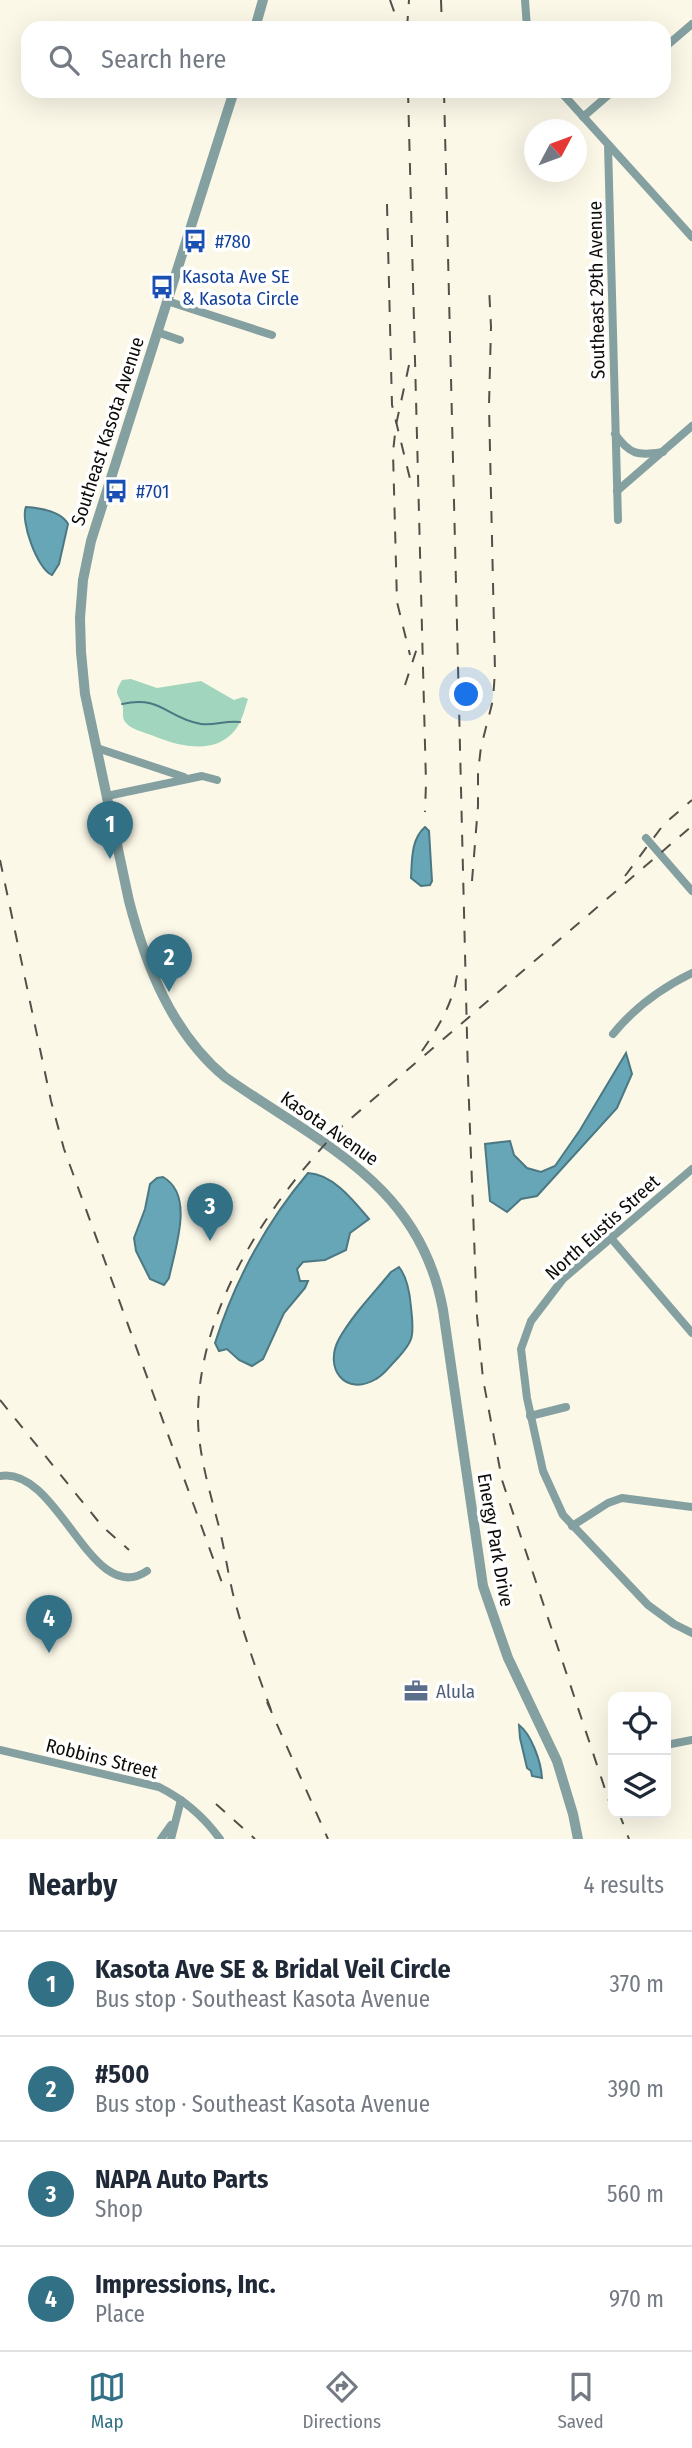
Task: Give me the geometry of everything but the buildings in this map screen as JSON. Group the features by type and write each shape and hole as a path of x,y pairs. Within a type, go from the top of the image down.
{"street":[{"path":"257,21 264,0"},
{"path":"525,0 526,21"},
{"path":"671,42 692,24"},
{"name":"Southeast Kasota Avenue","path":"182,1028 159,986 138,935 85,694 79,637 83,580 96,522 232,98"},
{"path":"566,98 692,237"},
{"path":"583,117 605,98"},
{"name":"Southeast 29th Avenue","path":"608,145 618,520"},
{"path":"167,301 272,335"},
{"path":"157,331 180,340"},
{"path":"617,491 692,426"},
{"path":"615,434 626,449 642,455 663,452"},
{"path":"97,748 186,778"},
{"path":"107,796 186,778 202,776 217,780"},
{"path":"646,838 692,891"},
{"path":"613,1034 649,998 692,973"},
{"name":"Kasota Avenue","path":"182,1028 197,1049 220,1072 362,1170 398,1206 420,1241 435,1276 450,1357"},
{"name":"North Eustis Street","path":"530,1416 521,1349 531,1321 552,1292 577,1266 692,1169"},
{"path":"610,1237 692,1333"},
{"name":"Energy Park Drive","path":"450,1357 483,1586 508,1658 557,1761 578,1839"},
{"path":"566,1407 530,1416 549,1490 563,1516 648,1605 692,1633"},
{"path":"0,1476 18,1476 37,1489 100,1564 113,1575 134,1578 147,1571"},
{"path":"572,1526 608,1503 622,1498 692,1507"},
{"path":"671,1744 692,1740"},
{"name":"Robbins Street","path":"0,1750 159,1787 181,1800 220,1839"},
{"path":"171,1839 181,1800"},
{"path":"161,1839 175,1819"}],"green space":[{"path":"131,679 157,688 201,681 234,700 243,697 248,699 238,726 228,737 209,746 187,746 136,730 127,724 117,690 122,680"}],"water":[{"path":"26,507 55,513 68,524 59,564 52,575 41,564 31,544 25,522"},
{"path":"425,827 429,831 432,881 430,885 421,886 411,878 413,850 420,832"},
{"path":"626,1053 632,1074 617,1108 537,1196 521,1199 507,1212 490,1201 485,1144 510,1141 514,1155 527,1168 541,1172 555,1166"},
{"path":"308,1173 334,1183 369,1219 350,1233 346,1250 325,1260 303,1262 297,1269 300,1281 308,1281 305,1288 284,1313 263,1359 252,1366 239,1360 227,1349 219,1351 215,1343 232,1297 253,1253"},
{"path":"163,1177 173,1185 181,1209 175,1252 169,1278 164,1285 150,1279 136,1251 134,1238 145,1209 150,1184"},
{"path":"399,1267 410,1297 413,1328 410,1342 379,1377 365,1384 347,1382 340,1377 334,1360 339,1339 363,1304 391,1272"},
{"path":"519,1725 535,1748 542,1778 532,1776 527,1768"}],"waterway":[{"path":"122,704 146,702 201,724 240,722"}],"railway":[{"path":"390,0 398,21"},
{"path":"408,21 409,0"},
{"path":"441,0 442,21"},
{"path":"408,98 425,812"},
{"path":"444,98 468,1076 477,1316 483,1379 502,1480 608,1798"},
{"path":"387,204 392,405 412,487"},
{"path":"472,881 478,772 481,747 493,700 495,671 489,287"},
{"path":"409,365 393,452 397,602 410,655"},
{"path":"405,685 417,648"},
{"path":"625,876 664,824 692,800"},
{"path":"271,1710 233,1594 205,1471 198,1426 202,1371 212,1331 226,1293 244,1256 266,1221 315,1155 342,1126 692,826"},
{"path":"0,860 51,1101 64,1149 225,1591"},
{"path":"422,1051 446,1011 457,978 458,966"},
{"path":"0,1400 102,1526 129,1550"},
{"path":"267,1702 328,1839"},
{"path":"216,1804 255,1839"},
{"path":"621,1818 629,1839"}],"place":[{"name":"#780","path":"195,241"},
{"name":"Kasota Ave SE & Kasota Circle","path":"162,287"},
{"name":"#701","path":"116,491"},
{"name":"Kasota Ave SE & Bridal Veil Circle","path":"110,859"},
{"name":"#500","path":"169,992"},
{"name":"NAPA Auto Parts","path":"210,1241"},
{"name":"Impressions, Inc.","path":"49,1653"},
{"name":"Alula","path":"416,1691"}]}
